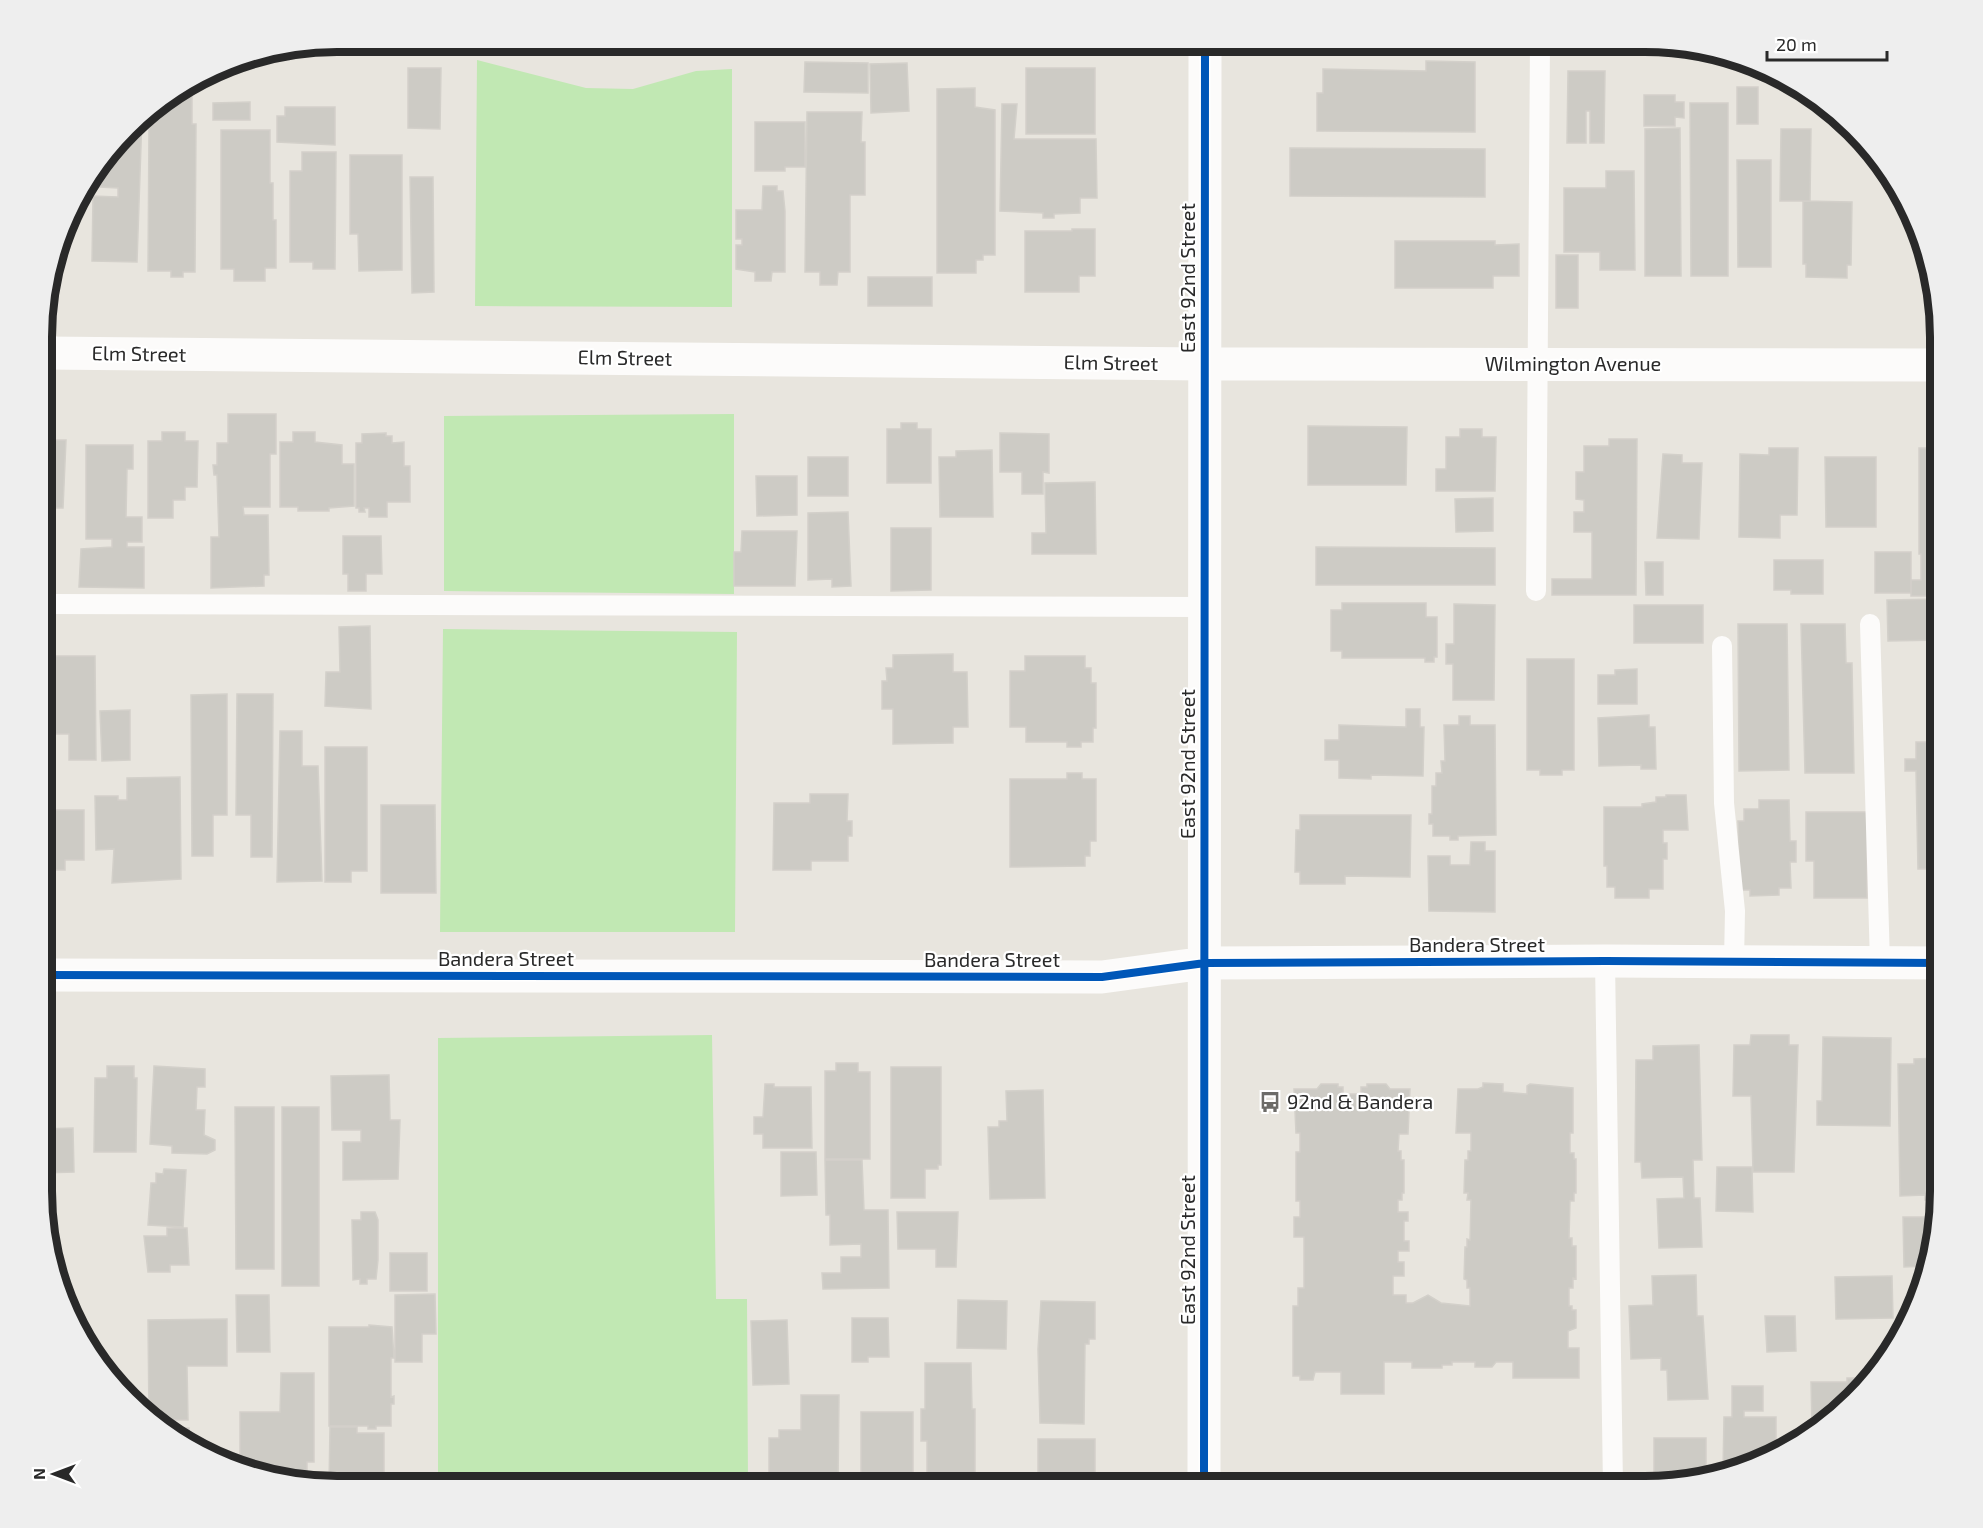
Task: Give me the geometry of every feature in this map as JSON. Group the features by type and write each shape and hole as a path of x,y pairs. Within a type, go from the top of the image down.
{"street":[{"name":"East 92nd Street","path":"1204,1476 1205,52"},
{"name":"Elm Street","path":"52,353 1205,364"},
{"name":"Wilmington Avenue","path":"1205,364 1930,365"},
{"name":"Bandera Street","path":"52,975 1102,977 1205,963 1605,961 1930,963"}],"lane":[{"path":"1536,591 1540,52"},
{"path":"52,604 1205,607"},
{"path":"1870,624 1880,963"},
{"path":"1722,646 1724,803 1735,910 1734,961"},
{"path":"1605,961 1613,1476"}],"green space":[{"path":"477,60 586,88 633,89 696,71 732,69 732,307 475,306"},
{"path":"734,414 734,594 444,591 444,416"},
{"path":"443,629 737,632 735,932 440,932"},
{"path":"712,1035 716,1299 747,1299 748,1476 438,1476 438,1038"}],"building":[{"path":"1426,61 1475,62 1475,132 1317,131 1317,93 1323,93 1323,69 1426,71"},
{"path":"805,62 868,63 868,93 804,92"},
{"path":"907,63 909,111 871,113 870,64"},
{"path":"408,68 441,68 440,129 408,128"},
{"path":"1026,68 1095,68 1095,134 1026,134"},
{"path":"1568,71 1605,71 1604,143 1590,143 1590,111 1586,111 1586,143 1567,143"},
{"path":"1737,87 1758,87 1758,124 1737,124"},
{"path":"975,88 975,107 995,110 995,255 983,255 983,260 976,260 976,273 937,273 937,89"},
{"path":"192,93 192,124 196,124 195,272 183,272 183,277 171,277 171,271 148,271 149,124 155,124 155,118"},
{"path":"1644,95 1675,95 1675,102 1684,102 1684,118 1675,117 1675,126 1644,126"},
{"path":"250,102 250,120 213,120 213,103"},
{"path":"1690,103 1728,103 1728,276 1691,276"},
{"path":"1002,104 1017,104 1014,139 1096,139 1097,198 1080,198 1080,213 1054,214 1054,218 1043,218 1043,213 1000,211"},
{"path":"285,107 335,107 335,145 277,142 277,116 285,116"},
{"path":"807,112 862,112 861,142 865,142 865,195 850,195 850,272 838,272 837,285 820,285 820,272 805,272"},
{"path":"755,122 805,122 805,167 785,167 785,171 755,171"},
{"path":"1680,128 1681,276 1645,276 1645,129"},
{"path":"1781,129 1811,129 1810,201 1780,201"},
{"path":"142,130 137,262 92,261 93,196 118,197 118,188 100,187 100,180 111,164"},
{"path":"221,130 270,130 270,183 273,183 273,220 276,220 276,268 265,268 265,281 234,281 234,269 221,269"},
{"path":"1290,148 1485,149 1485,197 1290,196"},
{"path":"302,152 336,152 335,269 313,269 313,262 290,262 290,171 302,171"},
{"path":"350,155 402,155 402,270 359,271 358,234 350,234"},
{"path":"1737,160 1771,160 1771,267 1738,267"},
{"path":"1606,171 1634,171 1635,270 1600,270 1600,252 1564,252 1564,188 1606,188"},
{"path":"410,177 433,177 434,292 412,293"},
{"path":"763,186 777,186 777,191 783,191 785,272 772,272 771,281 755,281 755,272 736,269 736,245 742,245 742,239 736,239 736,210 762,210"},
{"path":"1803,201 1852,202 1851,265 1847,265 1847,278 1806,277 1806,264 1803,264"},
{"path":"1072,229 1095,229 1095,276 1079,276 1079,292 1025,292 1025,231 1072,231"},
{"path":"1395,241 1495,241 1495,245 1519,244 1519,276 1493,276 1493,288 1395,288"},
{"path":"1556,255 1578,255 1578,308 1556,308"},
{"path":"868,277 932,277 932,306 868,306"},
{"path":"228,414 276,414 276,454 270,454 270,507 243,507 244,515 268,515 269,575 264,575 264,586 211,588 211,537 219,537 217,475 214,475 213,465 217,465 217,443 228,443"},
{"path":"901,423 917,423 917,429 931,429 931,483 887,483 887,429 901,429"},
{"path":"1308,426 1407,427 1406,485 1308,485"},
{"path":"1460,429 1482,429 1482,437 1496,437 1495,491 1436,491 1436,469 1446,469 1446,437 1460,437"},
{"path":"162,432 185,432 185,441 198,441 197,487 185,487 185,500 173,500 173,518 148,518 148,441 162,441"},
{"path":"293,432 315,432 315,442 342,445 342,464 354,464 354,506 329,508 329,511 298,511 298,507 280,507 280,442 293,442"},
{"path":"386,433 386,436 392,436 392,443 404,442 404,466 410,466 410,502 387,502 387,517 369,517 369,508 364,508 365,512 359,512 359,508 356,508 356,443 362,443 362,434"},
{"path":"1000,433 1049,434 1049,473 1043,472 1043,494 1022,494 1022,472 1000,472"},
{"path":"1609,439 1637,439 1636,595 1552,595 1552,579 1592,579 1592,532 1574,532 1574,512 1584,512 1584,500 1576,499 1576,472 1584,472 1584,446 1609,446"},
{"path":"52,440 66,440 63,508 52,508"},
{"path":"86,445 133,445 133,469 127,469 126,517 142,517 142,542 127,542 127,547 144,547 144,588 79,587 81,549 112,547 112,539 86,539"},
{"path":"1769,448 1798,448 1797,515 1780,515 1780,538 1739,537 1740,454 1769,455"},
{"path":"1919,448 1930,448 1930,596 1911,596 1911,580 1921,580 1921,554 1919,554"},
{"path":"992,450 993,517 940,517 939,457 956,457 956,451"},
{"path":"1663,454 1682,455 1682,463 1702,463 1699,539 1657,538"},
{"path":"808,457 848,457 848,496 808,496"},
{"path":"1825,457 1876,457 1876,527 1826,527"},
{"path":"756,476 797,476 797,515 757,516"},
{"path":"1095,482 1096,554 1032,554 1032,533 1046,533 1045,483"},
{"path":"1493,498 1493,531 1456,532 1455,499"},
{"path":"848,512 851,586 832,587 832,579 808,580 808,513"},
{"path":"891,528 931,528 931,590 891,591"},
{"path":"742,531 797,531 795,586 734,586 734,552 741,552"},
{"path":"343,536 381,536 382,574 366,574 366,591 348,591 348,574 343,574"},
{"path":"1316,547 1495,548 1495,585 1316,585"},
{"path":"1875,552 1911,552 1911,593 1875,593"},
{"path":"1774,560 1823,560 1823,594 1791,594 1791,590 1774,590"},
{"path":"1645,562 1663,562 1663,595 1646,595"},
{"path":"1930,599 1930,640 1888,641 1887,600"},
{"path":"1342,603 1426,603 1426,617 1437,617 1437,657 1434,657 1434,662 1425,662 1425,658 1342,658 1342,651 1331,651 1331,610 1342,610"},
{"path":"1454,604 1495,605 1494,700 1453,700 1453,664 1446,664 1446,644 1454,644"},
{"path":"1634,605 1703,605 1703,643 1634,643"},
{"path":"1738,624 1787,624 1789,770 1739,771"},
{"path":"1801,624 1845,624 1846,663 1852,663 1854,773 1805,773"},
{"path":"370,626 371,709 325,706 326,672 340,672 339,627"},
{"path":"953,654 953,672 967,672 968,727 953,727 953,743 893,744 893,709 882,709 882,681 887,681 886,668 893,668 893,655"},
{"path":"52,656 95,656 96,760 69,760 69,734 54,734"},
{"path":"1025,656 1085,656 1085,668 1091,668 1091,683 1096,683 1096,728 1093,728 1093,742 1081,742 1081,747 1067,747 1067,742 1026,742 1026,727 1010,727 1010,671 1025,671"},
{"path":"1527,659 1574,659 1574,770 1562,770 1562,775 1540,775 1540,770 1527,770"},
{"path":"1637,669 1637,704 1598,704 1598,675 1615,675 1615,670"},
{"path":"227,694 227,815 213,815 213,856 192,856 191,695"},
{"path":"237,694 273,694 272,857 251,857 251,815 236,815"},
{"path":"1406,709 1420,709 1420,727 1424,727 1423,776 1371,775 1371,779 1339,778 1339,760 1325,760 1325,740 1339,740 1339,725 1406,727"},
{"path":"130,710 130,760 102,761 100,711"},
{"path":"1649,715 1649,727 1655,727 1656,769 1641,769 1641,765 1599,766 1598,718"},
{"path":"1459,716 1470,716 1470,725 1495,725 1496,835 1458,836 1458,840 1450,840 1450,836 1433,836 1433,824 1429,824 1429,814 1432,814 1432,786 1436,786 1436,773 1442,773 1441,761 1445,761 1444,725 1459,725"},
{"path":"280,731 302,731 302,766 318,766 322,881 277,882"},
{"path":"1916,742 1930,742 1930,869 1918,869 1916,771 1905,771 1905,759 1916,759"},
{"path":"325,747 367,747 367,871 351,871 351,882 325,882"},
{"path":"1067,773 1082,773 1082,779 1096,779 1096,841 1090,841 1090,856 1085,856 1085,866 1010,867 1010,779 1067,779"},
{"path":"180,777 181,879 112,883 114,849 96,850 95,796 118,796 118,800 127,800 127,778"},
{"path":"810,794 848,794 847,821 852,821 852,836 848,836 848,861 811,861 811,870 773,870 774,803 810,803"},
{"path":"1666,795 1686,795 1688,830 1663,830 1663,843 1667,843 1667,859 1663,859 1663,889 1649,889 1649,898 1615,898 1615,887 1607,887 1607,866 1604,866 1604,807 1642,807 1642,804 1656,802 1656,797 1666,797"},
{"path":"1759,800 1789,800 1790,841 1796,841 1796,862 1790,862 1791,888 1779,888 1779,895 1750,896 1750,890 1740,890 1738,821 1744,821 1744,809 1759,809"},
{"path":"381,805 435,805 436,893 381,893"},
{"path":"52,810 84,810 84,860 65,860 65,870 52,870"},
{"path":"1806,812 1867,812 1867,898 1814,898 1814,861 1806,861"},
{"path":"1300,815 1411,815 1410,877 1345,876 1345,884 1300,884 1300,872 1295,872 1296,830 1300,830"},
{"path":"1471,842 1485,842 1485,851 1495,851 1495,912 1429,911 1428,856 1450,856 1450,865 1470,865"},
{"path":"1751,1035 1789,1035 1789,1045 1798,1045 1794,1172 1753,1172 1751,1096 1733,1096 1734,1045 1750,1045"},
{"path":"1823,1037 1891,1038 1890,1126 1817,1125 1817,1101 1822,1101"},
{"path":"1699,1045 1702,1160 1693,1160 1694,1198 1700,1198 1702,1247 1659,1248 1657,1199 1684,1198 1683,1177 1642,1178 1641,1162 1635,1162 1636,1060 1653,1060 1653,1046"},
{"path":"1930,1058 1930,1200 1925,1200 1925,1195 1900,1196 1898,1064 1914,1064 1914,1059"},
{"path":"836,1063 858,1063 858,1072 870,1072 870,1159 825,1159 825,1071 836,1071"},
{"path":"107,1066 134,1066 134,1078 137,1078 136,1152 94,1152 95,1078 107,1078"},
{"path":"154,1066 205,1069 205,1087 197,1087 196,1110 205,1110 204,1135 215,1140 215,1150 207,1154 172,1153 172,1146 150,1144"},
{"path":"891,1067 941,1067 941,1165 938,1165 938,1169 925,1169 925,1198 891,1198"},
{"path":"389,1075 390,1120 400,1120 398,1179 343,1180 343,1142 361,1142 361,1130 332,1130 331,1076"},
{"path":"1483,1083 1503,1084 1503,1092 1527,1094 1527,1086 1530,1084 1573,1088 1573,1133 1570,1133 1570,1153 1574,1153 1574,1159 1576,1159 1576,1193 1574,1193 1574,1201 1570,1201 1569,1238 1572,1238 1572,1246 1576,1246 1576,1279 1573,1278 1573,1288 1569,1288 1569,1306 1572,1306 1572,1310 1576,1310 1576,1328 1568,1331 1568,1348 1579,1348 1579,1378 1513,1378 1513,1362 1496,1362 1492,1367 1475,1367 1475,1362 1452,1362 1452,1365 1442,1365 1442,1368 1412,1368 1412,1362 1384,1362 1384,1394 1341,1394 1341,1372 1315,1372 1313,1380 1300,1380 1300,1376 1293,1376 1293,1306 1298,1306 1298,1288 1304,1288 1304,1237 1294,1237 1294,1217 1300,1217 1300,1201 1296,1201 1296,1152 1300,1152 1300,1133 1296,1133 1294,1089 1317,1089 1321,1084 1338,1084 1338,1087 1343,1087 1343,1094 1361,1094 1361,1087 1367,1087 1367,1084 1386,1084 1390,1089 1410,1089 1408,1134 1399,1134 1398,1151 1401,1151 1401,1160 1404,1160 1404,1193 1402,1193 1402,1200 1398,1200 1398,1212 1408,1212 1408,1221 1404,1221 1404,1241 1409,1241 1409,1251 1398,1251 1398,1262 1404,1262 1404,1276 1393,1276 1393,1295 1406,1295 1406,1303 1413,1303 1428,1295 1441,1303 1470,1306 1470,1288 1467,1288 1467,1280 1464,1279 1465,1247 1467,1247 1467,1239 1470,1240 1471,1200 1467,1200 1468,1193 1464,1193 1465,1160 1468,1160 1468,1151 1471,1151 1471,1133 1456,1133 1458,1089 1478,1089 1483,1087"},
{"path":"765,1084 774,1084 774,1087 811,1087 812,1148 763,1148 763,1134 754,1134 754,1117 763,1117"},
{"path":"1043,1090 1045,1198 990,1199 988,1127 999,1127 999,1121 1007,1121 1006,1091"},
{"path":"235,1107 274,1107 274,1269 236,1269"},
{"path":"282,1107 319,1107 319,1286 282,1286"},
{"path":"73,1128 74,1172 52,1173 52,1129"},
{"path":"781,1152 816,1152 817,1195 781,1196"},
{"path":"825,1160 862,1160 864,1210 888,1210 889,1288 823,1289 822,1273 841,1273 841,1257 861,1257 861,1244 830,1245 830,1215 826,1215"},
{"path":"1717,1167 1752,1167 1753,1212 1716,1211"},
{"path":"164,1169 186,1170 183,1227 148,1225 151,1183 156,1183 156,1173 163,1174"},
{"path":"361,1212 375,1212 378,1220 376,1279 367,1279 367,1284 360,1284 360,1279 353,1280 352,1220 361,1220"},
{"path":"897,1212 958,1212 956,1267 936,1267 936,1249 898,1249"},
{"path":"1903,1217 1929,1217 1921,1266 1904,1267"},
{"path":"167,1228 187,1228 189,1265 170,1265 170,1272 148,1272 144,1236 167,1236"},
{"path":"390,1253 427,1253 427,1291 390,1291"},
{"path":"1696,1275 1697,1316 1703,1316 1708,1399 1668,1400 1667,1370 1661,1370 1661,1358 1631,1359 1629,1306 1653,1305 1652,1276"},
{"path":"1892,1276 1893,1318 1836,1319 1835,1277"},
{"path":"435,1294 436,1334 422,1334 422,1362 395,1362 395,1295"},
{"path":"236,1295 269,1295 270,1352 237,1352"},
{"path":"958,1300 1007,1301 1006,1349 957,1348"},
{"path":"1041,1301 1095,1302 1095,1339 1089,1339 1089,1344 1085,1344 1084,1424 1040,1423 1038,1349"},
{"path":"1765,1316 1795,1316 1796,1351 1767,1352"},
{"path":"852,1318 888,1318 889,1357 868,1357 868,1362 852,1362"},
{"path":"227,1319 227,1366 187,1366 188,1420 168,1420 149,1405 148,1320"},
{"path":"787,1320 789,1384 753,1385 751,1321"},
{"path":"369,1325 392,1327 394,1358 391,1358 391,1397 394,1396 394,1404 391,1404 391,1426 376,1426 376,1429 368,1429 368,1426 329,1426 329,1327 369,1327"},
{"path":"925,1363 971,1363 972,1409 975,1409 975,1476 927,1476 927,1441 921,1441 921,1409 925,1409"},
{"path":"281,1373 314,1373 314,1462 307,1462 307,1474 263,1466 240,1458 240,1412 280,1412"},
{"path":"1847,1378 1861,1378 1834,1405 1812,1422 1811,1382 1847,1382"},
{"path":"1732,1386 1763,1386 1763,1411 1744,1411 1744,1417 1776,1417 1776,1444 1723,1465 1724,1417 1732,1417"},
{"path":"801,1395 839,1395 838,1476 769,1476 769,1438 779,1438 779,1430 801,1430"},
{"path":"861,1412 913,1412 913,1476 861,1476"},
{"path":"330,1427 357,1427 357,1433 384,1433 384,1476 329,1476"},
{"path":"179,1428 189,1428 189,1434"},
{"path":"1654,1438 1706,1438 1706,1469 1654,1476"},
{"path":"1038,1439 1095,1439 1095,1476 1038,1476"}],"cycle path":[{"path":"1204,1476 1205,52"},
{"path":"52,975 1102,977 1205,963 1605,961 1930,963"}],"place":[{"name":"92nd & Bandera","path":"1270,1102"}]}
